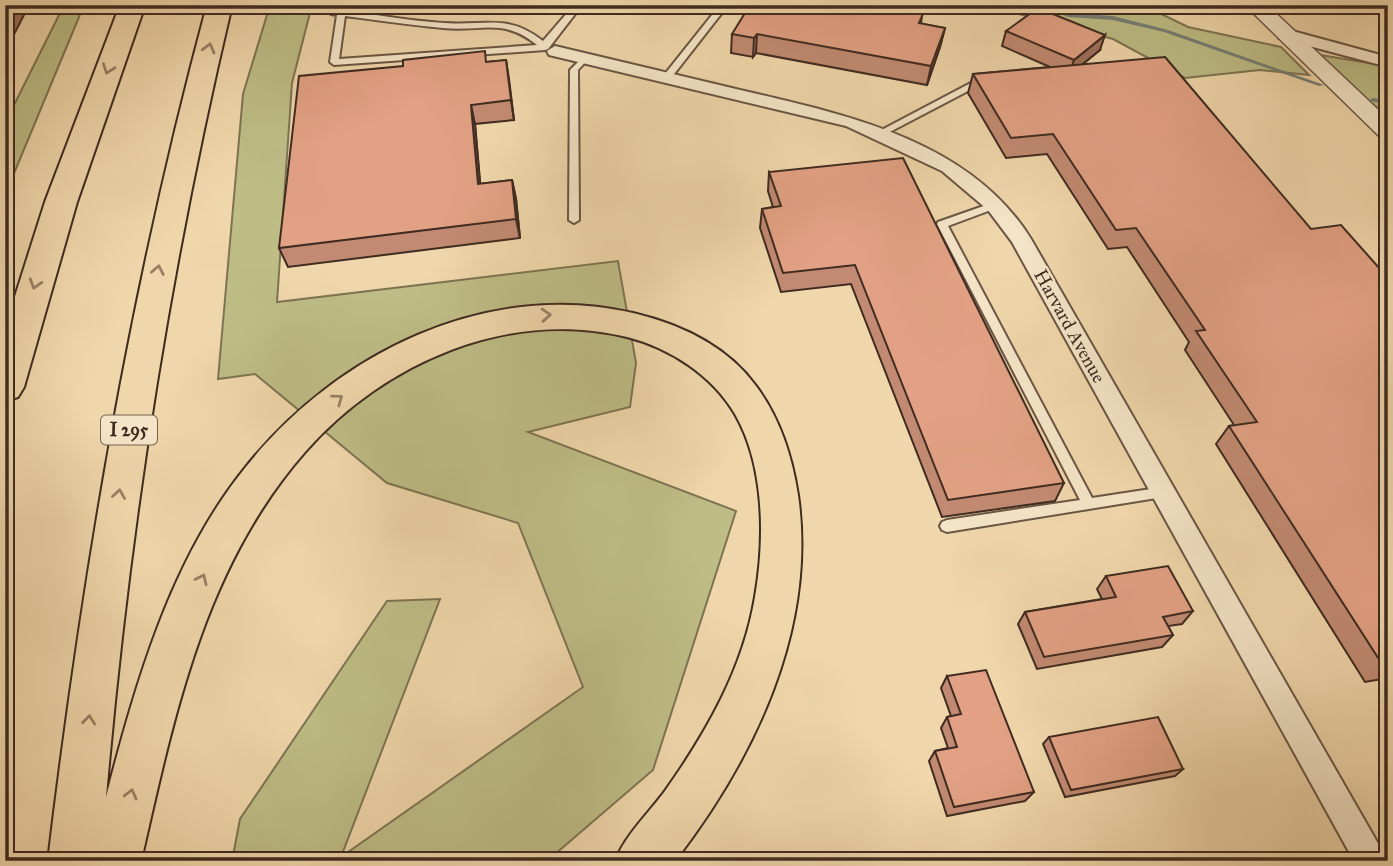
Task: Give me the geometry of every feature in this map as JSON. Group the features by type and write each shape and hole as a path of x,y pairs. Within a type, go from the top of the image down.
{"highway":[{"path":"5,387 61,202 133,5"},
{"name":"I 295","path":"74,861 96,657 133,406 176,181 220,5"},
{"path":"115,861 150,717 178,636 222,539 258,480 320,413 398,361 471,329 550,314 596,316 638,326 673,339 708,360 736,386 761,425 779,499 780,582 766,648 744,710 688,800 640,861"}],"street":[{"path":"1255,5 1388,132"},
{"path":"1285,34 1388,62"},
{"name":"Harvard Avenue","path":"549,49 852,122 949,167 995,205 1021,239 1372,861"}],"lane":[{"path":"333,5 334,12 447,26 500,24 526,32 549,49"},
{"path":"549,49 578,5"},
{"path":"668,76 724,5"},
{"path":"341,13 334,62 549,49"},
{"path":"574,220 574,70 585,58"},
{"path":"879,134 987,78 1000,78"},
{"path":"995,205 942,224 1089,504"},
{"path":"947,526 1164,492"}],"shaded area":[{"path":"64,5 84,5 5,195 5,123"},
{"path":"270,5 312,5 292,83 277,302 618,261 636,363 630,407 528,432 736,511 653,770 547,861 232,861 240,819 387,601 440,599 341,857 583,687 518,523 387,483 255,374 218,379 243,94"},
{"path":"985,5 1143,5 1188,27 1281,47 1309,75 1260,70 1185,78 1113,39"},
{"path":"1314,54 1388,66 1388,126"}],"building":[{"path":"5,5 13,5 5,20"},
{"path":"750,5 921,5 918,13 923,14 919,23 945,28 931,66 757,34 754,38 732,34"},
{"path":"1038,8 1105,35 1074,60 1006,31"},
{"path":"485,51 486,62 506,60 511,100 471,105 478,184 512,180 516,219 279,248 299,76 403,66 403,60"},
{"path":"1165,57 1311,229 1341,225 1388,278 1388,666 1384,667 1229,426 1257,422 1196,331 1205,330 1136,228 1116,230 1053,134 1011,138 973,74"},
{"path":"903,158 1064,483 948,500 855,265 783,273 762,209 781,206 769,172"},
{"path":"1168,566 1193,611 1163,617 1173,635 1044,657 1025,612 1116,597 1106,576"},
{"path":"986,670 1034,792 954,807 935,751 957,747 947,717 961,714 947,676"},
{"path":"1158,717 1183,769 1071,790 1049,737"}],"waterway":[{"path":"1040,5 1068,15 1113,18 1166,31 1321,85"},
{"path":"1373,100 1388,103"}]}
